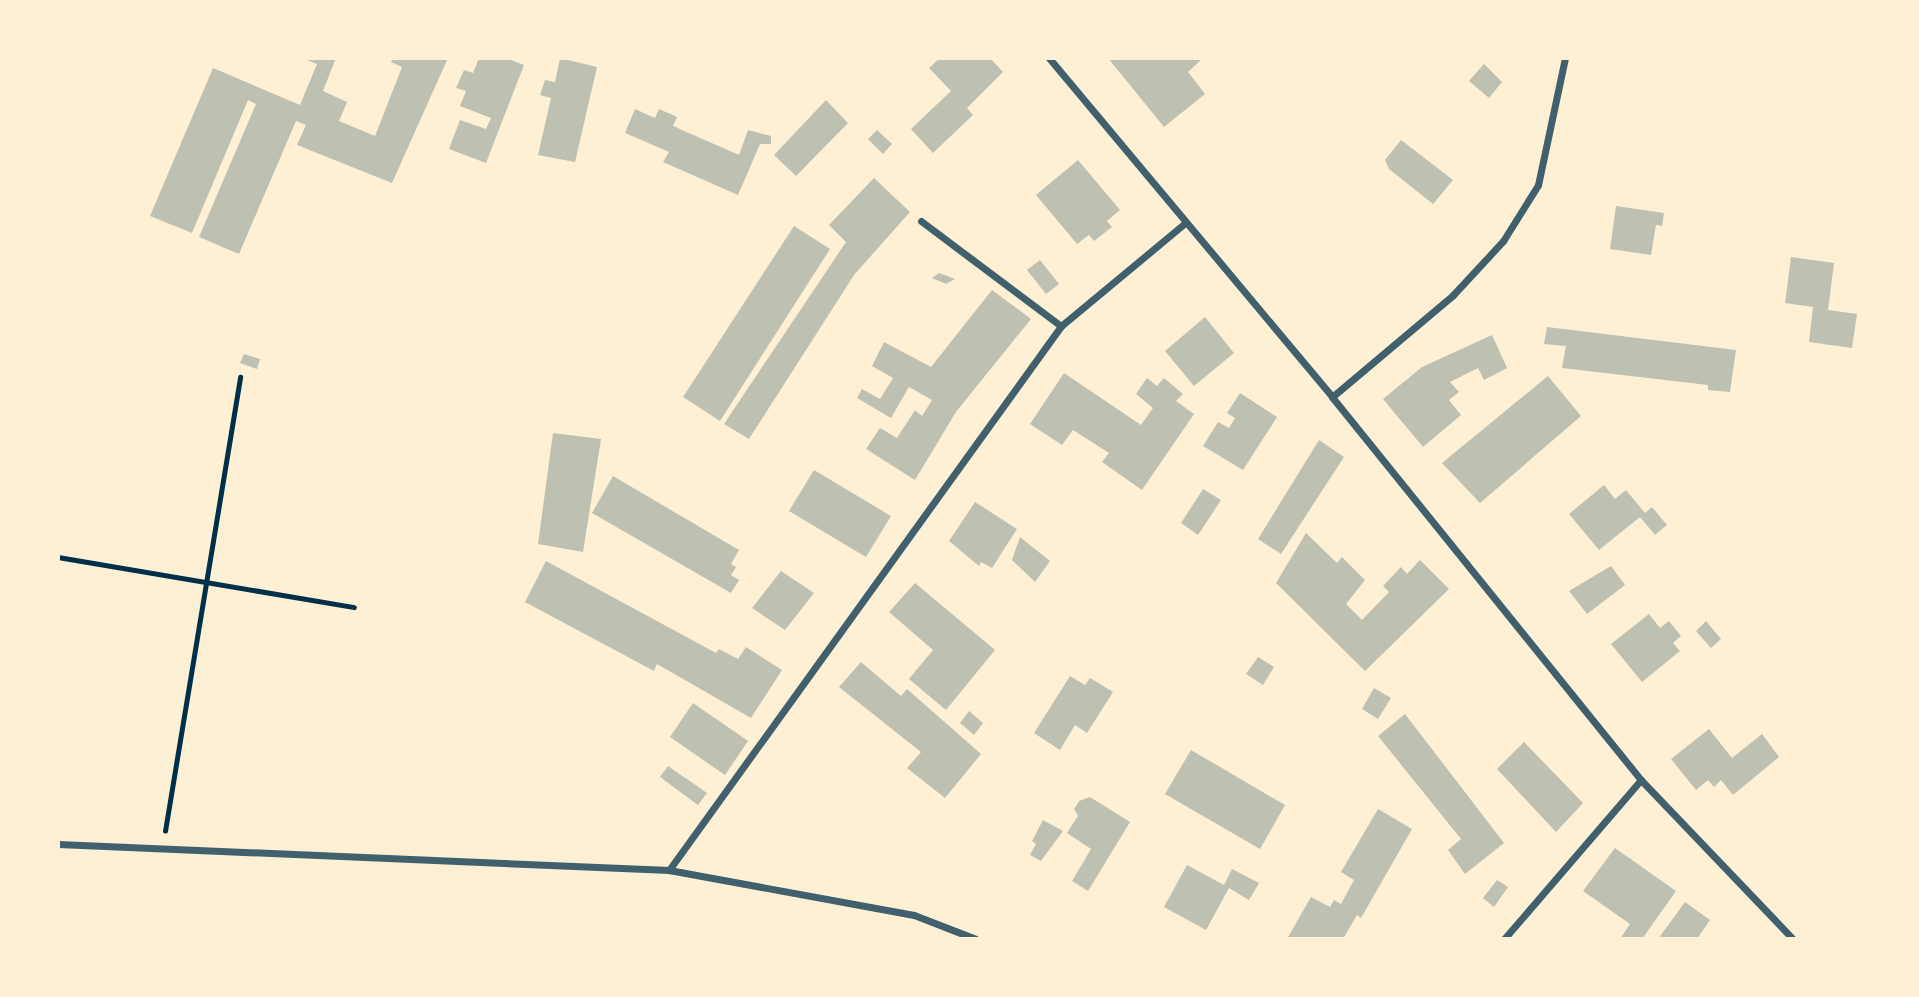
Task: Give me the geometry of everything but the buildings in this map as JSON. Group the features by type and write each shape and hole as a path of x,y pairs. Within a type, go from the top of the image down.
{"street":[{"path":"1049,58 1332,397 1641,780 1793,939"},
{"path":"1332,397 1452,295 1503,241 1538,185 1565,58"},
{"path":"921,221 1061,326"},
{"path":"670,870 1061,326 1185,223"},
{"path":"1504,939 1641,780"},
{"path":"58,844 670,870 914,915 976,939"}],"path":[{"path":"162,849 240,377"},
{"path":"58,557 354,607"}]}
